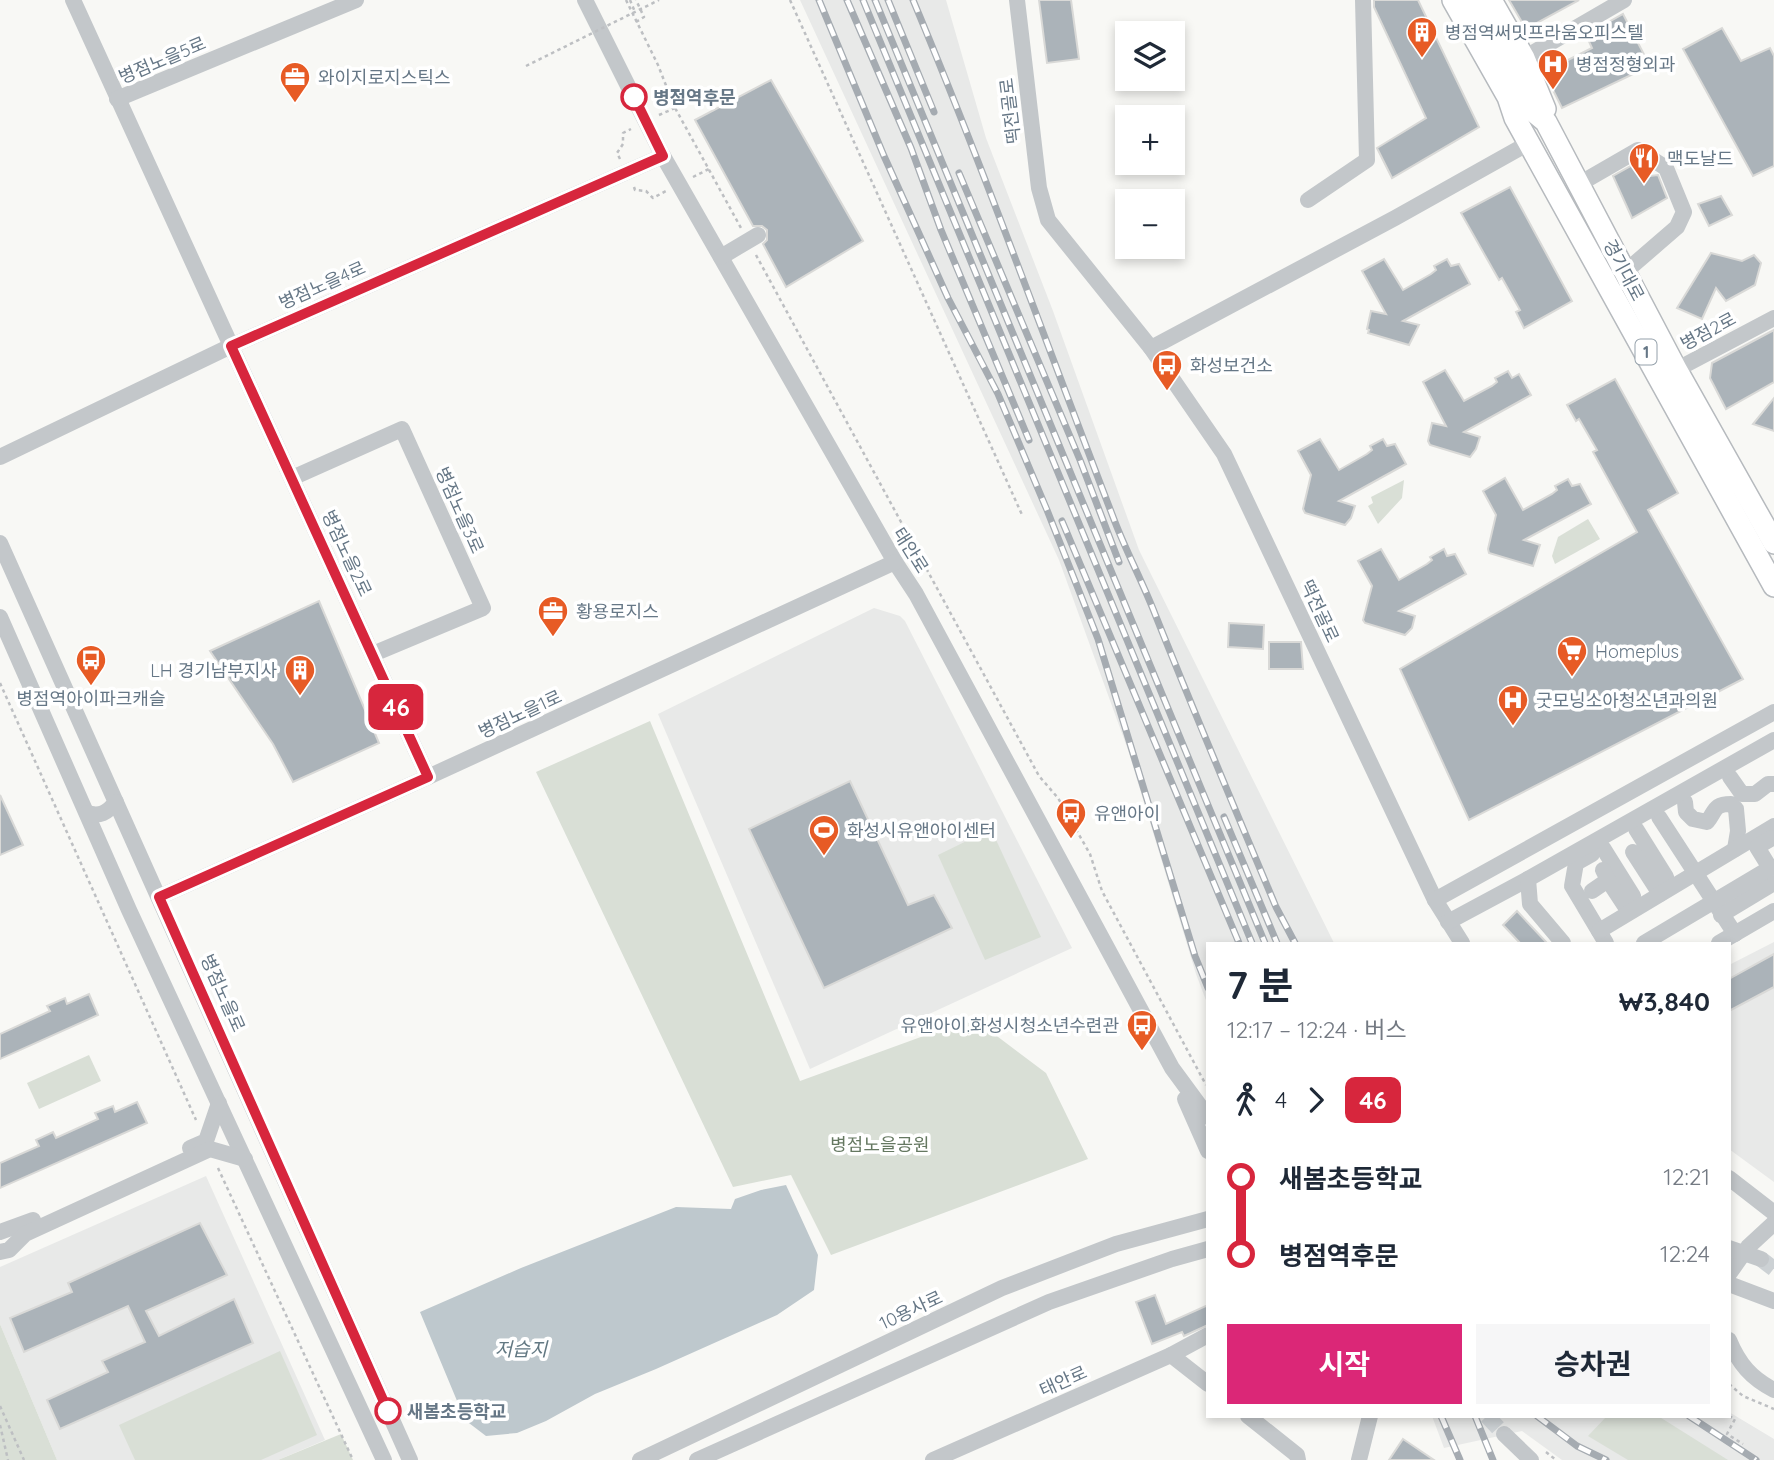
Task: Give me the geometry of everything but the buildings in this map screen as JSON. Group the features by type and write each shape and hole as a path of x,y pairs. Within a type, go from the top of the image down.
{"main road":[{"name":"경기대로","path":"1443,0 1500,102 1515,118"},
{"name":"경기대로","path":"1453,0 1508,97 1515,118 1529,143 1774,542"},
{"name":"경기대로","path":"1472,0 1534,112 1546,121 1625,272 1669,374 1774,586"},
{"path":"1491,0 1524,58 1545,104 1546,121"}],"street":[{"path":"73,0 117,99"},
{"name":"병점노을5로","path":"231,346 117,99 356,0"},
{"name":"태안로","path":"586,0 663,156 895,562 916,594 1172,1068 1206,1115"},
{"name":"떡전골로","path":"1017,0 1039,188 1048,220 1151,348 1224,454 1435,900 1461,942"},
{"path":"1308,200 1367,160 1363,0"},
{"path":"1524,58 1624,0"},
{"path":"1151,348 1529,143"},
{"path":"1577,179 1586,180 1638,150 1666,168 1684,212 1677,227 1625,272"},
{"name":"병점노을4로","path":"0,457 231,346 663,156"},
{"path":"721,257 753,238"},
{"name":"병점2로","path":"1669,374 1774,318"},
{"name":"병점노을2로","path":"231,346 428,777"},
{"name":"병점노을3로","path":"292,478 402,429 483,608 373,654"},
{"name":"병점노을로","path":"2,549 410,1460"},
{"name":"병점노을1로","path":"159,897 428,777 895,562"},
{"path":"0,617 175,1009 384,1460"},
{"path":"1435,900 1774,712"},
{"path":"1448,922 1774,740"},
{"path":"1602,937 1572,886 1576,863 1774,752"},
{"path":"1730,777 1742,794 1755,794 1768,784 1774,783"},
{"path":"87,813 97,816 108,811 116,802"},
{"path":"1685,802 1686,812 1700,822 1707,822 1713,808 1720,804 1731,804 1736,809 1738,831 1735,849"},
{"path":"1659,817 1735,934"},
{"path":"1660,894 1774,826"},
{"path":"1636,830 1665,867"},
{"path":"1717,909 1769,868 1757,847 1774,837"},
{"path":"1603,848 1632,879 1660,894"},
{"path":"1592,891 1606,875 1632,879 1660,894"},
{"path":"1528,879 1530,904 1562,942"},
{"path":"1602,937 1632,879"},
{"path":"1646,942 1774,883"},
{"path":"1721,942 1774,911"},
{"path":"175,1009 180,998 192,993 203,997"},
{"path":"1172,1068 1206,1146"},
{"path":"0,1252 9,1250 25,1234 208,1145 219,1103"},
{"path":"0,1232 21,1226 208,1145 245,1159"},
{"path":"1731,1180 1774,1213"},
{"name":"10용사로","path":"640,1460 1002,1288 1116,1244 1206,1220"},
{"path":"1731,1271 1748,1247 1774,1223"},
{"path":"1731,1249 1768,1261"},
{"path":"697,1460 1026,1311 1114,1278 1206,1250"},
{"path":"1731,1285 1774,1301"},
{"name":"태안로","path":"933,1460 1171,1355 1206,1336"},
{"path":"1731,1344 1740,1364 1759,1382 1774,1390"},
{"path":"1171,1355 1206,1382"},
{"path":"1251,1418 1297,1455 1298,1460"},
{"path":"1359,1460 1370,1418"},
{"path":"1504,1434 1531,1460"}],"path":[{"path":"628,0 635,12"},
{"path":"628,0 674,106 753,238 1039,776 1058,798 1090,854 1102,891 1206,1084"},
{"path":"636,0 644,18 636,22"},
{"path":"526,66 659,0"},
{"path":"790,0 1023,517"},
{"path":"617,153 623,144 623,133"},
{"path":"635,190 646,191 653,198"},
{"path":"0,683 353,1460"},
{"path":"1731,1387 1744,1396 1774,1409"},
{"path":"0,1406 24,1460"},
{"path":"1731,1417 1735,1419 1727,1434 1743,1444"},
{"path":"0,1425 8,1460"}],"shaded area":[{"path":"800,0 946,0 986,138 1053,311 1139,550 1334,942 1206,942 1206,1000 1128,750 1059,560"},
{"path":"874,608 900,616 905,621 1072,948 810,1069 658,714"},
{"path":"1774,942 1774,1182 1731,1150 1731,964"},
{"path":"206,1176 325,1440 278,1460 57,1460 0,1324 0,1267"},
{"path":"1731,1413 1774,1439 1774,1460 1562,1460 1522,1431 1444,1448 1433,1418 1731,1418"}],"green space":[{"path":"1404,480 1402,498 1378,524 1368,506 1373,503 1371,497"},
{"path":"1588,519 1600,539 1555,564 1552,556 1558,537"},
{"name":"병점노을공원","path":"650,721 800,1081 973,1018 1046,1073 1088,1159 831,1255 791,1175 733,1187 536,772"},
{"path":"991,829 1041,937 985,960 938,855"},
{"path":"89,1055 101,1081 39,1109 27,1083"},
{"path":"0,1324 57,1460 0,1460"},
{"path":"280,1351 317,1435 261,1460 135,1460 119,1425"},
{"path":"1605,1418 1661,1418 1728,1460 1628,1460 1588,1436"},
{"path":"341,1434 353,1460 278,1460"}],"water":[{"name":"저습지","path":"786,1185 818,1255 814,1290 777,1315 595,1394 546,1421 517,1433 486,1436 465,1420 420,1312 521,1268 676,1207 731,1209 735,1199"}],"tunnel":[{"path":"1761,1259 1774,1269"},
{"path":"1489,1418 1504,1434"}],"railway":[{"path":"819,0 884,156 948,298 998,394 1098,639 1195,956 1206,983"},
{"path":"847,0 911,148 941,230 1029,440"},
{"path":"863,0 1252,942"},
{"path":"875,0 1265,942"},
{"path":"888,0 934,112"},
{"path":"913,0 991,195 1120,534 1276,907 1294,942"},
{"path":"959,173 1080,460 1119,562"},
{"path":"1062,521 1239,942"},
{"path":"1224,817 1277,942"},
{"path":"1442,1418 1460,1460"},
{"path":"1476,1418 1493,1460"},
{"path":"1540,1418 1577,1446 1606,1460"},
{"path":"1692,1418 1756,1460"}],"bus line":[{"name":"46","path":"388,1411 159,897 428,777 231,346 663,156 634,97"}],"place":[{"name":"병점역써밋프라움오피스텔","path":"1422,59"},
{"name":"병점정형외과","path":"1553,91"},
{"name":"병점역후문","path":"634,97"},
{"name":"와이지로지스틱스","path":"295,104"},
{"name":"맥도날드","path":"1644,185"},
{"name":"화성보건소","path":"1167,392"},
{"name":"황용로지스","path":"553,638"},
{"name":"Homeplus","path":"1572,678"},
{"name":"병점역아이파크캐슬","path":"91,687"},
{"name":"LH 경기남부지사","path":"300,697"},
{"name":"굿모닝소아청소년과의원","path":"1513,727"},
{"name":"유앤아이","path":"1071,840"},
{"name":"화성시유앤아이센터","path":"824,857"},
{"name":"유앤아이.화성시청소년수련관","path":"1142,1052"},
{"name":"새봄초등학교","path":"388,1411"}]}
